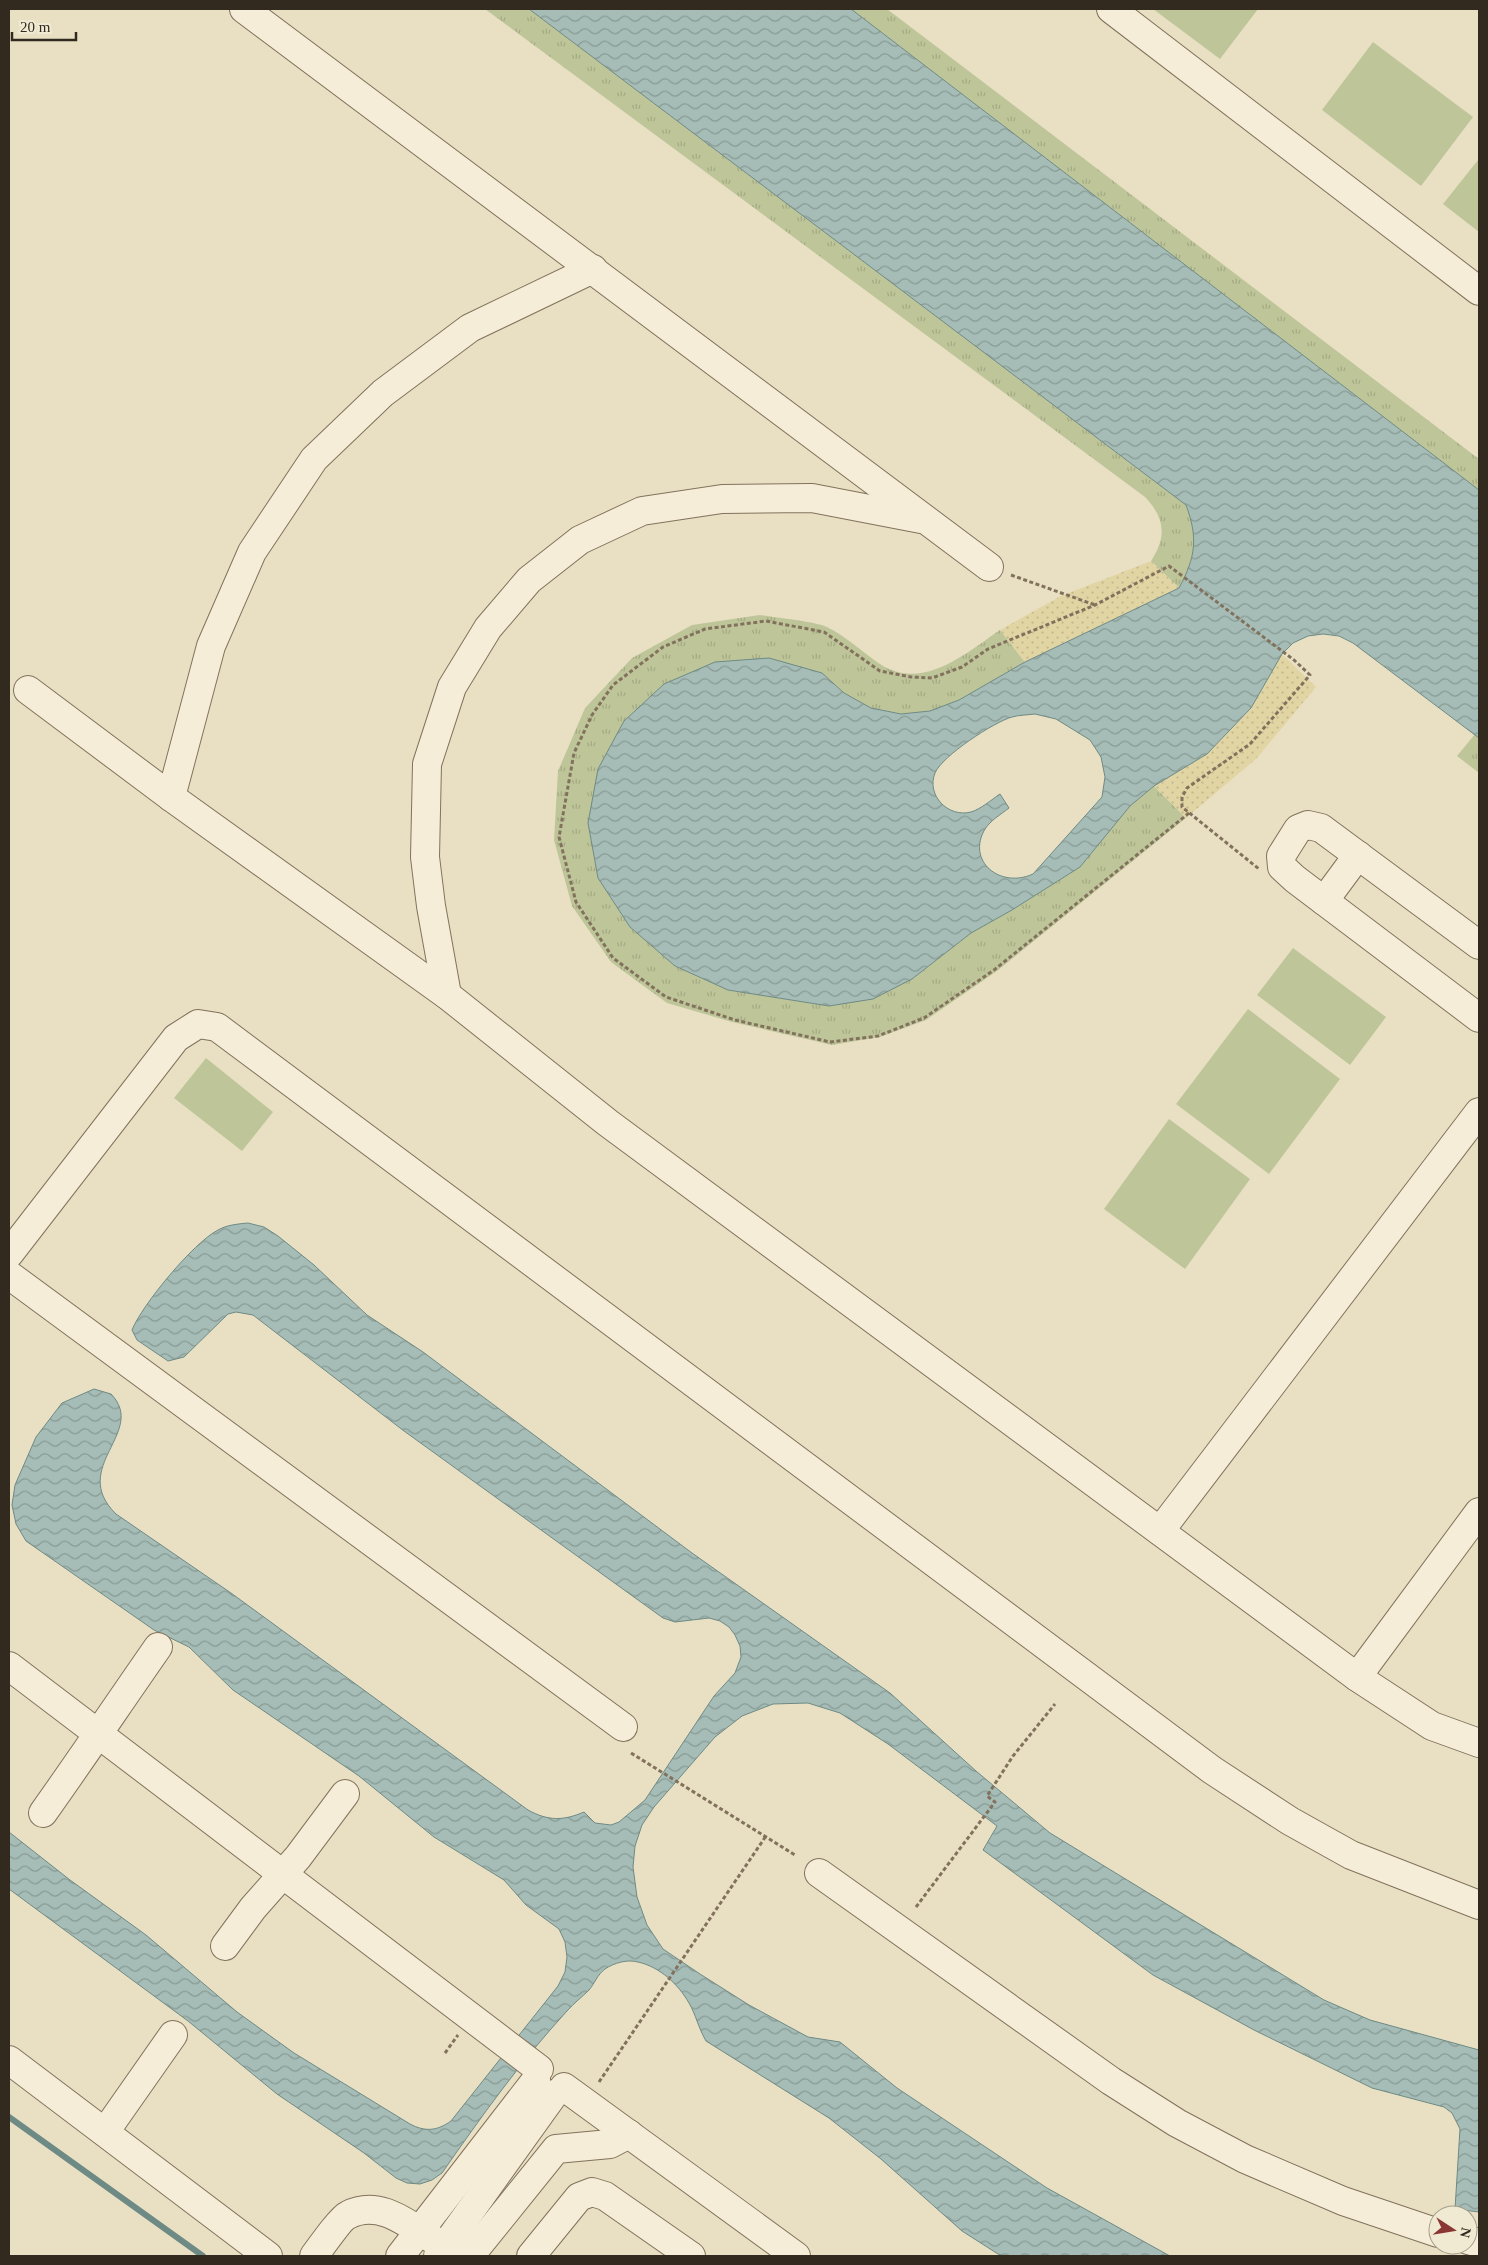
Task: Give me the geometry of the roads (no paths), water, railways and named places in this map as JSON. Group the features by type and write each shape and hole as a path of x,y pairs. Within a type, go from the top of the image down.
{"street":[{"path":"244,9 989,567"},
{"path":"1111,9 1479,292"},
{"path":"171,797 211,646 222,620 252,552 314,459 383,392 470,328 593,269"},
{"path":"447,995 431,906 425,857 427,764 452,687 488,628 529,580 580,540 642,511 722,499 812,498 927,520"},
{"path":"28,690 171,797 447,995 608,1123 1357,1677 1432,1726 1479,1743"},
{"path":"1479,945 1321,828 1308,825 1298,829 1281,856 1282,868 1288,873 1479,1018"},
{"path":"1324,901 1358,855"},
{"path":"9,1254 176,1038 198,1024 217,1027 1212,1770 1290,1821 1351,1855 1479,1905"},
{"path":"1160,1531 1479,1112"},
{"path":"9,1274 623,1727"},
{"path":"1357,1677 1479,1512"},
{"path":"43,1813 100,1735 110,1716 158,1648"},
{"path":"9,1666 504,2042 545,2079 629,2134 796,2256"},
{"path":"225,1946 253,1908 283,1875 345,1794"},
{"path":"819,1873 1110,2081 1177,2123 1246,2159 1343,2201 1428,2230"},
{"path":"104,2132 173,2035"},
{"path":"9,2060 268,2256"},
{"path":"400,2256 545,2079"},
{"path":"441,2252 545,2079"},
{"path":"314,2256 347,2215 370,2209 396,2217 422,2230 441,2252 463,2254 473,2252 556,2149 610,2144 629,2134"},
{"path":"531,2256 579,2197 592,2192 605,2196 691,2256"}],"water":[{"path":"529,9 851,9 1479,490 1479,738 1353,643 1339,636 1323,634 1308,636 1293,643 1282,654 1251,708 1207,754 1154,786 1130,806 1080,867 1012,910 971,933 912,979 873,999 829,1006 728,990 675,966 630,927 598,878 588,823 598,769 624,721 664,684 715,662 769,658 822,673 844,693 871,708 901,714 930,711 959,700 1025,662 1179,588 1192,557 1194,537 1186,505","holes":["1035,714 1056,719 1090,740 1101,757 1105,777 1102,797 1033,874 1021,878 1009,878 998,875 989,869 983,861 980,852 980,841 987,826 1009,808 1000,794 975,811 954,812 936,797 933,781 935,773 947,758 958,749 993,725 1004,720 1015,716"]},
{"path":"248,1223 264,1227 278,1236 314,1265 367,1315 423,1352 692,1553 890,1693 976,1771 1050,1833 1324,2000 1370,2020 1479,2050 1479,2212 1478,2205 1455,2205 1460,2129 1452,2113 1444,2107 1372,2088 1254,2030 1153,1975 983,1850 997,1826 888,1744 840,1713 808,1703 773,1704 742,1716 715,1737 654,1807 642,1825 635,1846 633,1867 637,1897 647,1925 663,1949 700,1974 749,2005 808,2037 840,2042 897,2088 1047,2188 1170,2256 1004,2256 998,2254 962,2231 881,2159 829,2118 706,2041 689,2003 674,1983 654,1968 634,1961 616,1963 600,1974 589,1990 567,2011 518,2069 442,2173 432,2180 420,2184 407,2183 396,2178 364,2153 277,2094 188,2021 9,1889 9,1832 70,1880 146,1935 237,2012 294,2053 410,2124 426,2129 441,2127 451,2121 558,1986 565,1972 567,1957 565,1942 559,1929 526,1905 504,1880 434,1837 359,1776 233,1690 189,1647 154,1630 26,1541 16,1524 12,1505 15,1485 36,1437 62,1403 94,1389 111,1394 120,1408 121,1422 103,1465 100,1481 104,1497 116,1514 231,1593 535,1814 549,1818 562,1818 584,1812 595,1823 611,1825 619,1822 645,1800 714,1696 735,1673 741,1657 740,1646 729,1627 720,1621 709,1618 675,1622 663,1618 404,1431 253,1315 236,1312 228,1314 184,1357 168,1361 137,1340 132,1330 146,1306 169,1276 208,1237 218,1230 236,1224"}],"waterway":[{"path":"9,2117 203,2256"}]}
